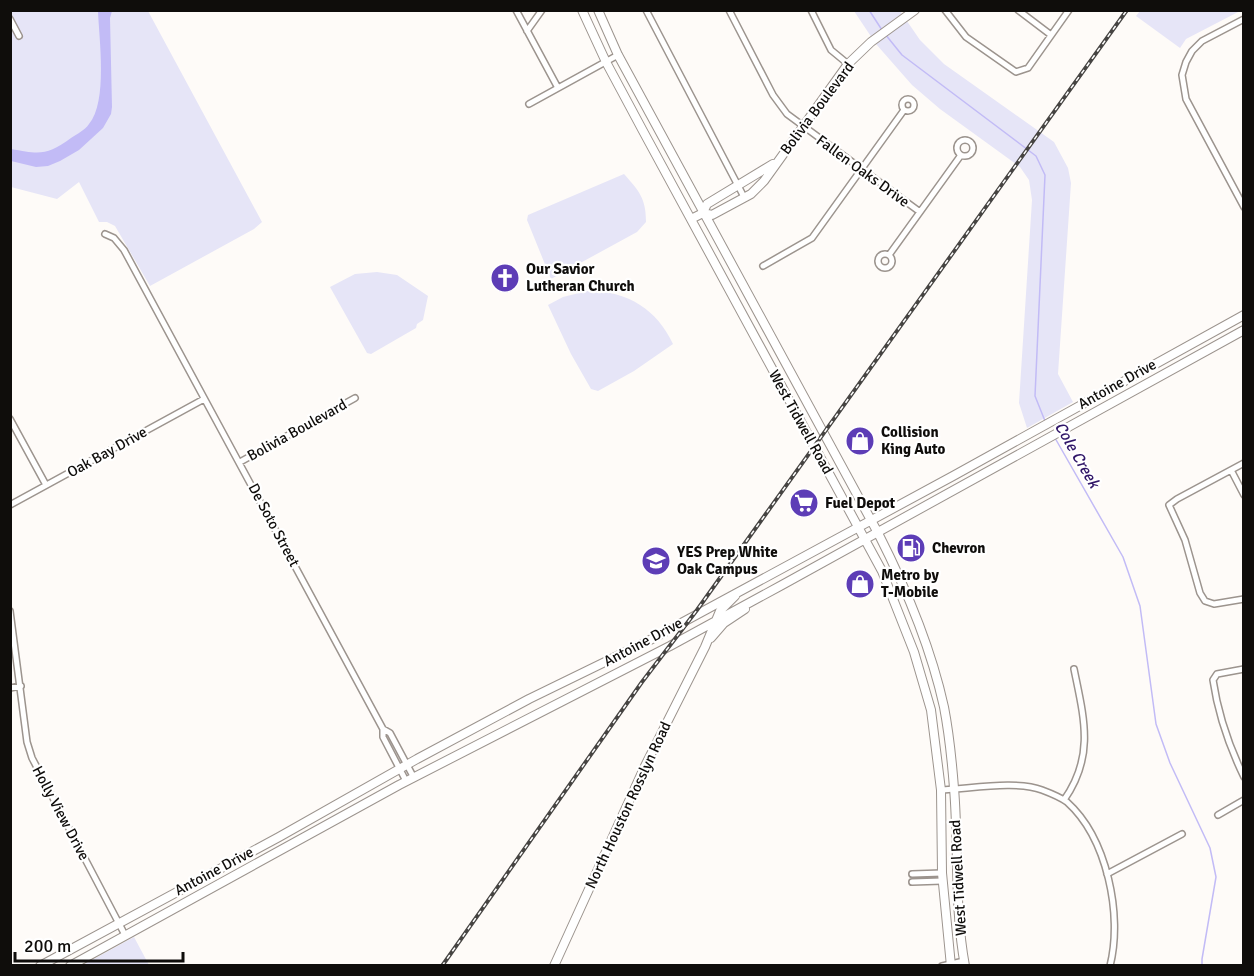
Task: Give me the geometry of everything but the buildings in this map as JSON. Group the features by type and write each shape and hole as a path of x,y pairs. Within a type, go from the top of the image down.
{"main road":[{"name":"West Tidwell Road","path":"582,10 606,62 882,571 910,643 931,710 941,790 942,877 948,965"},
{"name":"West Tidwell Road","path":"598,10 618,56 878,533 896,569 920,630 944,708 954,789 956,877 964,963"},
{"name":"Bolivia Boulevard","path":"691,219 703,213 712,215 744,197 764,181 848,64 879,36 915,10"},
{"path":"643,131 655,125"},
{"name":"Bolivia Boulevard","path":"703,213 707,204 777,162"},
{"path":"738,306 750,299"},
{"name":"Antoine Drive","path":"40,966 279,837 403,766 529,699 650,640 859,527 1244,315"},
{"name":"Antoine Drive","path":"70,966 410,779 764,595 1244,330"},
{"path":"1204,336 1210,348"},
{"path":"777,378 789,372"},
{"path":"1136,373 1143,386"},
{"path":"822,460 834,453"},
{"path":"776,571 782,585"},
{"name":"North Houston Rosslyn Road","path":"554,966 653,749 706,644 720,611 745,587"},
{"name":"North Houston Rosslyn Road","path":"706,644 724,623 764,595"},
{"path":"695,632 705,633 706,644"},
{"path":"942,877 956,877"}],"street":[{"path":"516,10 558,88"},
{"path":"527,31 542,10"},
{"path":"646,10 744,197"},
{"name":"Fallen Oaks Drive","path":"729,10 773,95 787,114 920,212"},
{"path":"811,10 831,50 848,64"},
{"path":"945,10 966,37 1016,72 1028,68 1069,10"},
{"path":"1018,10 1051,35"},
{"path":"10,19 20,36"},
{"path":"1244,19 1202,41 1192,51 1182,75 1186,99 1244,207"},
{"path":"529,104 618,56"},
{"path":"764,266 812,238 904,110"},
{"path":"889,255 961,155"},
{"name":"De Soto Street","path":"105,234 114,238 124,250 383,729 390,734 410,779"},
{"name":"Bolivia Boulevard","path":"240,462 355,398"},
{"name":"Oak Bay Drive","path":"10,505 204,399"},
{"path":"10,420 46,485"},
{"path":"1244,463 1169,505 1185,540 1200,593 1205,601 1215,604 1244,599"},
{"path":"1231,470 1244,495"},
{"name":"Holly View Drive","path":"10,611 27,742 34,764 125,936"},
{"path":"1064,800 1076,783 1084,756 1085,731 1074,669"},
{"path":"1244,669 1217,674 1213,680 1215,698 1229,745 1244,777"},
{"path":"10,688 21,686"},
{"path":"931,710 944,708"},
{"path":"941,790 1017,785 1040,789 1064,800 1094,839 1107,874 1114,909 1114,950 1110,966"},
{"path":"1218,815 1244,800"},
{"path":"1107,874 1182,834"},
{"path":"912,874 942,877"},
{"path":"912,882 942,877"},
{"path":"948,965 964,963"}],"shaded area":[{"path":"10,11 148,11 262,222 254,229 150,286 115,226 107,222 99,222 79,182 57,199 11,187"},
{"path":"98,11 112,11 110,18 112,107 111,114 103,128 79,150 48,166 36,167 11,161 11,149 42,152 63,144 85,128 95,114 99,101 101,70"},
{"path":"854,11 900,11 920,40 944,64 1054,142 1068,168 1071,183 1058,374 1073,402 1027,428 1019,403 1032,200 1029,180 1020,167 940,109 912,85 876,44"},
{"path":"1140,11 1240,11 1186,39 1180,48 1136,16"},
{"path":"624,174 641,195 646,222 637,232 551,279 527,220 528,215"},
{"path":"377,272 397,275 428,296 423,320 417,324 416,328 371,354 367,353 330,287 355,274"},
{"path":"587,291 615,294 639,304 658,321 673,344 634,371 598,391 591,389 571,354 548,305 563,297"},
{"path":"134,937 149,965 83,965"}],"waterway":[{"name":"Cole Creek","path":"869,10 882,30"},
{"name":"Cole Creek","path":"885,34 902,55 1036,156 1045,175 1035,396 1045,421"},
{"name":"Cole Creek","path":"1055,438 1123,557 1140,606 1156,724 1170,763 1210,848 1216,877 1202,966"}],"railway":[{"path":"442,966 642,682 697,610 1127,10"}],"place":[{"name":"Our Savior Lutheran Church","path":"505,278"},
{"name":"Collision King Auto","path":"860,441"},
{"name":"Fuel Depot","path":"804,503"},
{"name":"Chevron","path":"911,548"},
{"name":"YES Prep White Oak Campus","path":"656,561"},
{"name":"Metro by T-Mobile","path":"860,584"}]}
